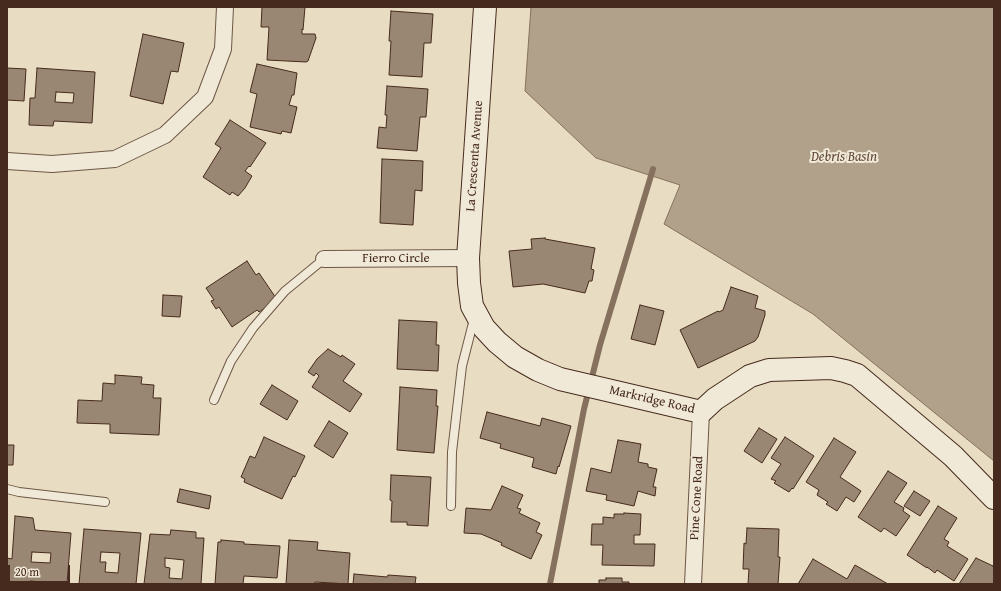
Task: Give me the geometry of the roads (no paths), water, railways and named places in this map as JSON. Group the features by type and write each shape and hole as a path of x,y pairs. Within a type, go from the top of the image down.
{"street":[{"path":"7,161 52,164 115,159 165,135 205,97 223,49 225,7"},
{"name":"La Crescenta Avenue","path":"474,309 469,283 468,258 485,7"},
{"name":"Fierro Circle","path":"324,259 468,258"},
{"name":"Markridge Road","path":"474,309 484,328 497,342 515,357 538,370 574,382 701,412 715,399 750,376 769,370 831,368 857,375 953,456 994,498"},
{"name":"Pine Cone Road","path":"693,584 701,412"}],"lane":[{"path":"214,400 231,361 253,328 284,291 324,259"},
{"path":"451,506 452,452 462,366 474,309"},
{"path":"7,489 19,492 106,502"}],"water":[{"name":"Debris Basin","path":"531,7 994,7 994,461 813,314 664,224 680,185 596,158 525,91"}],"waterway":[{"path":"550,584 584,409 600,345 653,169"}]}
